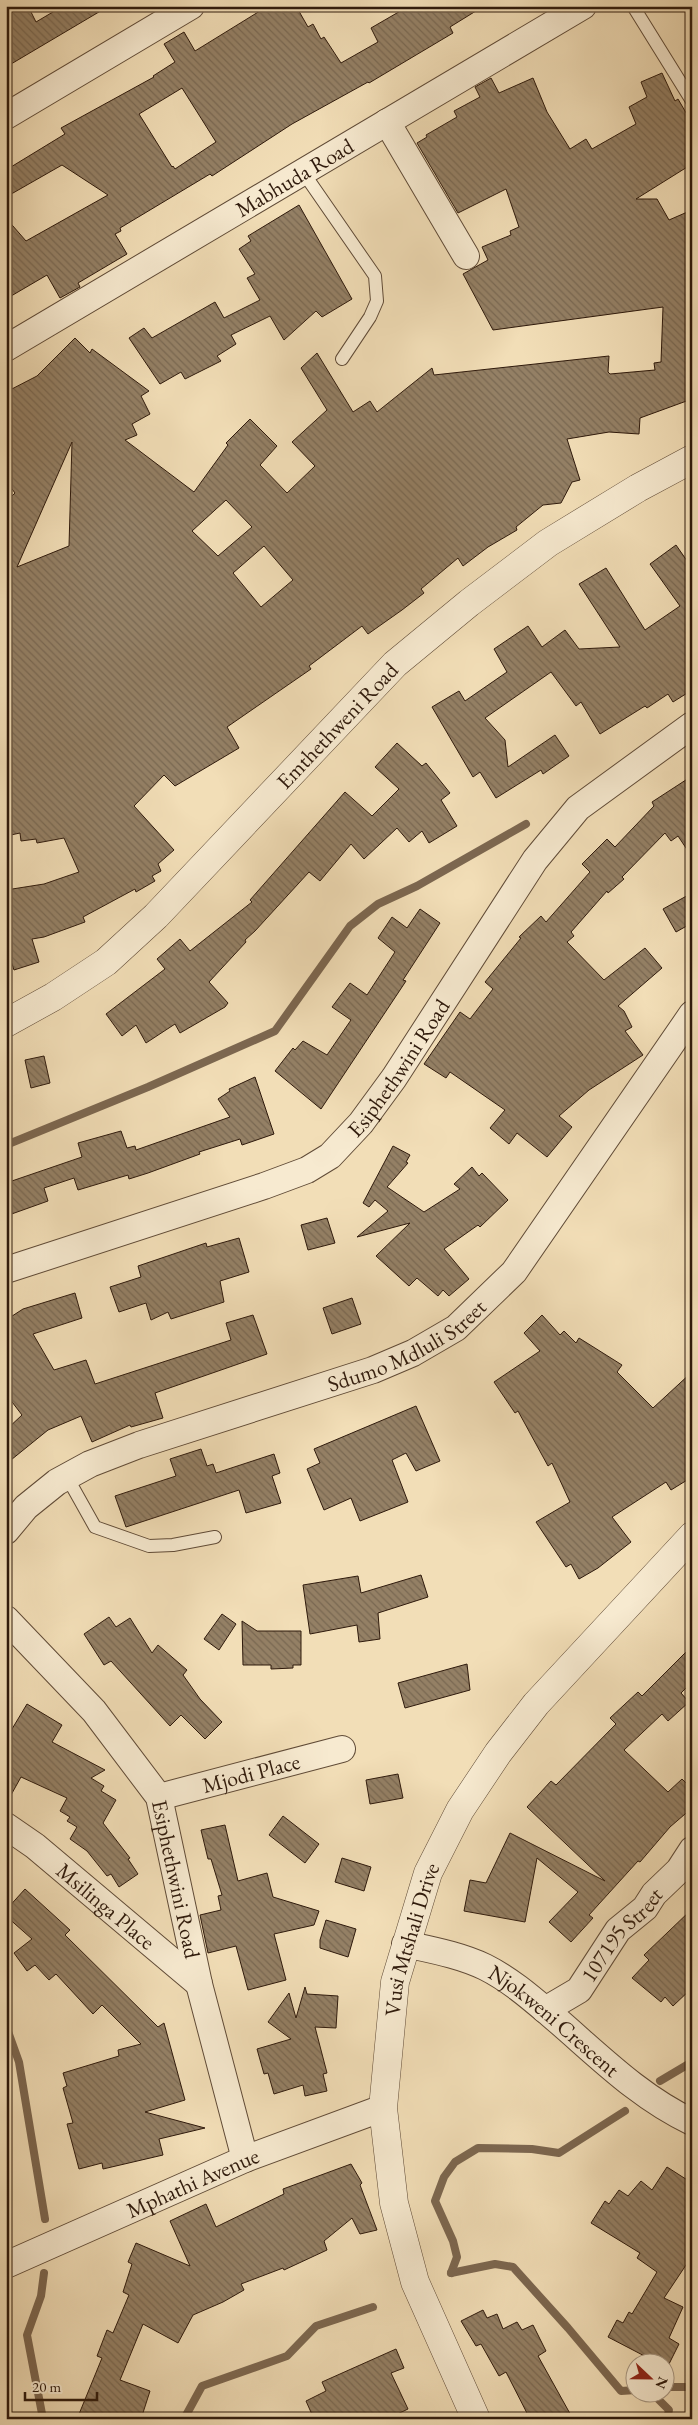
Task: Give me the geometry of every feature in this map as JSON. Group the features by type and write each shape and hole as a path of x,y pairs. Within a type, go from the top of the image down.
{"street":[{"path":"6,116 191,6"},
{"name":"Mabhuda Road","path":"6,348 583,6"},
{"path":"387,122 466,256"},
{"name":"Emthethweni Road","path":"6,1023 53,997 113,955 156,916 395,664 469,603 548,543 638,488 692,459"},
{"name":"Esiphethwini Road","path":"6,1270 264,1186 307,1170 330,1156 361,1123 394,1078 535,860 554,836 578,808 692,725"},
{"name":"Sdumo Mdluli Street","path":"6,1531 26,1508 57,1482 90,1464 139,1445 373,1370 413,1353 456,1328 514,1272 692,1014"},
{"name":"Vusi Mtshali Drive","path":"476,2419 415,2282 394,2203 383,2108 396,1982 405,1944 428,1873 460,1810 498,1753 536,1704 692,1536"},
{"name":"Esiphethwini Road","path":"6,1618 94,1711 159,1797 199,1984 245,2159"},
{"name":"Mjodi Place","path":"159,1797 342,1749"},
{"name":"Msilinga Place","path":"6,1826 35,1846 199,1984"},
{"name":"107195 Street","path":"545,2010 579,1990 618,1930 645,1908 654,1894 679,1870 692,1850"},
{"name":"Njokweni Crescent","path":"405,1944 459,1956 486,1967 511,1982 634,2088 664,2109 692,2122"},
{"name":"Mphathi Avenue","path":"6,2265 245,2159 383,2108"}],"lane":[{"path":"633,6 692,100"},
{"path":"303,172 375,276 377,301 370,317 342,359"},
{"path":"67,1477 95,1527 149,1546 174,1545 215,1538"}],"building":[{"path":"6,6 28,6 36,22 63,6 109,6 6,67"},
{"path":"268,6 296,6 308,27 313,24 321,39 324,37 341,63 378,42 371,28 409,6 484,6 450,27 453,33 369,83 292,124 212,176 210,174 120,228 121,231 115,234 127,254 78,283 80,287 60,298 47,275 6,299 6,218 26,241 108,195 62,165 6,197 6,170 65,134 61,128 154,77 175,62 164,44 184,32 195,51","holes":["182,88 216,142 175,169 139,114"]},
{"path":"662,73 675,101 678,99 692,123 692,164 636,199 657,199 669,220 692,210 690,376 692,376 692,399 640,418 639,434 609,432 567,439 580,480 572,482 561,503 543,505 516,527 517,530 488,547 463,566 458,558 421,589 424,593 402,610 368,634 362,626 309,666 311,669 227,727 239,748 175,786 164,775 134,806 174,850 158,864 161,871 152,876 155,881 136,892 135,889 83,917 85,922 44,937 32,939 39,962 14,970 11,961 6,963 6,890 44,884 79,872 64,838 37,843 36,839 21,841 20,833 6,836 6,502 15,493 6,481 6,392 37,376 75,338 90,353 92,349 149,391 141,396 150,414 132,424 137,435 125,440 194,492 228,445 226,443 250,419 277,446 260,465 287,493 315,466 292,442 327,410 301,368 317,353 353,412 370,401 377,412 432,368 434,375 609,356 608,372 610,374 655,370 654,363 661,362 663,307 493,330 463,274 488,260 482,247 511,235 510,231 519,227 506,189 458,213 417,143 427,137 426,135 457,117 454,111 480,97 475,87 491,78 499,93 533,78 547,112 570,149 586,139 592,149 636,124 629,107 647,97 641,82","holes":["72,442 69,546 17,567","226,500 252,527 218,556 192,531","264,546 293,580 261,607 233,573"]},
{"path":"299,205 352,299 322,317 316,311 284,340 270,316 231,335 236,344 217,356 221,361 185,379 181,372 160,384 129,338 144,328 152,338 215,302 224,318 260,300 247,278 255,274 239,249 251,241 248,236"},
{"path":"676,545 692,568 692,690 673,702 668,694 600,734 581,702 576,706 551,672 485,718 505,740 508,767 555,735 569,756 543,774 541,770 496,798 480,772 473,777 432,707 459,691 465,701 507,672 494,649 528,626 542,647 565,630 579,649 620,647 579,584 606,568 645,630 680,606 650,564"},
{"path":"397,743 422,766 426,763 450,793 441,800 457,826 429,843 422,831 409,842 397,828 364,859 351,844 320,881 309,872 245,940 246,942 209,982 228,1003 225,1007 180,1033 175,1024 146,1043 136,1025 122,1036 106,1014 165,969 157,959 180,939 190,951 252,902 250,900 345,792 372,816 399,789 375,767"},
{"path":"692,776 692,857 678,836 671,841 665,833 622,877 624,879 608,893 607,891 571,932 574,936 567,942 604,980 645,948 662,968 618,1006 624,1011 632,1027 625,1031 643,1055 589,1090 559,1116 572,1127 547,1157 517,1133 509,1144 490,1128 505,1110 450,1072 446,1078 424,1064 460,1012 470,1019 493,989 485,982 521,938 519,937 541,916 546,922 590,872 582,864 607,839 615,847 654,806 652,802"},
{"path":"692,893 692,923 676,932 663,909"},
{"path":"420,909 440,923 403,980 406,981 321,1109 275,1071 293,1048 295,1050 303,1041 327,1055 351,1020 332,1007 350,983 367,995 395,952 378,938 392,917 407,928"},
{"path":"44,1056 50,1083 31,1088 25,1060"},
{"path":"255,1077 274,1134 242,1145 240,1139 199,1152 200,1154 129,1179 128,1175 78,1190 74,1178 44,1188 48,1201 6,1216 6,1183 82,1157 78,1143 121,1131 127,1148 135,1146 136,1150 230,1117 218,1099 230,1091 229,1089"},
{"path":"393,1146 410,1155 406,1162 408,1163 387,1187 424,1212 460,1189 454,1184 472,1167 479,1176 482,1173 508,1200 480,1227 478,1225 444,1249 469,1279 449,1296 443,1290 438,1296 417,1278 409,1286 376,1256 410,1223 357,1237 388,1211 375,1200 369,1207 363,1203"},
{"path":"327,1218 335,1243 308,1250 301,1225"},
{"path":"239,1238 249,1272 220,1281 224,1302 171,1319 168,1312 151,1320 146,1303 119,1312 110,1287 141,1277 138,1266 206,1243 207,1247"},
{"path":"75,1293 82,1318 33,1334 54,1370 86,1360 95,1384 231,1340 226,1323 253,1315 267,1354 155,1393 163,1418 131,1427 130,1425 92,1442 81,1416 48,1430 6,1464 6,1430 22,1415 6,1394 6,1320 23,1309"},
{"path":"352,1298 361,1324 332,1334 323,1308"},
{"path":"542,1315 560,1335 564,1331 576,1343 579,1338 622,1365 617,1372 653,1408 692,1372 692,1477 671,1490 666,1482 612,1517 631,1542 598,1568 579,1579 571,1564 566,1567 536,1522 570,1502 552,1463 548,1466 518,1411 515,1413 494,1382 540,1351 524,1333"},
{"path":"416,1406 440,1461 416,1471 406,1453 392,1460 408,1502 360,1521 351,1498 324,1510 307,1469 320,1463 314,1449"},
{"path":"201,1449 207,1466 213,1464 216,1473 274,1454 280,1473 272,1476 281,1503 246,1513 239,1490 126,1527 115,1496 176,1476 170,1459"},
{"path":"421,1575 428,1597 378,1613 380,1639 359,1642 357,1625 310,1634 303,1585 358,1576 361,1593"},
{"path":"222,1614 236,1624 219,1650 204,1639"},
{"path":"109,1617 116,1627 130,1618 152,1653 158,1645 187,1670 183,1675 200,1699 222,1722 205,1739 181,1715 170,1726 111,1661 104,1665 84,1634"},
{"path":"242,1621 257,1631 301,1631 301,1665 293,1665 293,1668 271,1669 271,1665 243,1665"},
{"path":"692,1646 692,1682 681,1693 689,1702 668,1721 662,1714 624,1750 668,1792 682,1779 692,1789 692,1808 670,1827 640,1862 638,1861 589,1915 593,1918 571,1942 549,1922 578,1892 537,1858 525,1922 464,1911 470,1880 486,1883 510,1833 605,1881 527,1807 551,1781 556,1785 616,1724 610,1718 638,1692 642,1696"},
{"path":"467,1664 470,1690 405,1708 398,1683"},
{"path":"27,1704 62,1725 52,1742 105,1770 91,1778 104,1786 101,1791 116,1800 103,1823 130,1858 128,1859 138,1874 119,1887 111,1874 107,1876 87,1851 70,1839 77,1827 67,1821 70,1817 60,1811 67,1798 21,1777 6,1804 6,1739"},
{"path":"398,1774 403,1798 370,1804 366,1780"},
{"path":"283,1816 319,1844 305,1863 269,1835"},
{"path":"225,1825 238,1881 267,1873 273,1897 319,1911 314,1925 274,1934 286,1980 248,1990 236,1946 208,1953 200,1915 221,1910 218,1896 222,1895 211,1859 208,1859 201,1830"},
{"path":"342,1858 371,1867 364,1891 335,1882"},
{"path":"25,1889 70,1930 65,1935 158,2027 164,2023 185,2100 145,2112 205,2128 159,2139 163,2155 103,2169 102,2163 79,2169 67,2124 73,2123 63,2088 67,2086 63,2073 119,2056 118,2050 141,2044 102,2005 93,2014 56,1974 49,1980 35,1965 27,1971 14,1953 32,1939 6,1916 6,1910"},
{"path":"692,1909 692,1988 673,2006 665,1997 661,2002 632,1978 649,1960 644,1955"},
{"path":"326,1920 356,1929 348,1957 320,1948 320,1940"},
{"path":"305,1987 307,1994 338,1996 336,2028 315,2027 327,2073 323,2074 327,2091 305,2096 303,2085 274,2094 268,2073 264,2074 257,2049 291,2039 268,2022 289,1993 296,2018"},
{"path":"351,2164 362,2183 360,2185 377,2230 360,2234 352,2218 324,2241 327,2250 284,2270 283,2268 241,2284 244,2290 223,2302 193,2315 178,2343 143,2324 120,2380 150,2391 141,2419 77,2419 102,2358 97,2356 107,2330 113,2333 129,2295 123,2292 132,2264 128,2262 136,2243 190,2266 170,2221 206,2204 216,2227 284,2194 283,2189"},
{"path":"667,2167 692,2183 692,2256 664,2298 683,2307 669,2338 679,2344 675,2352 637,2352 608,2337 617,2320 623,2323 629,2312 632,2314 657,2272 637,2258 640,2253 591,2223 605,2201 609,2204 619,2190 628,2196 641,2181 652,2190"},
{"path":"483,2310 487,2318 497,2314 503,2329 517,2322 522,2330 533,2325 546,2351 538,2356 573,2419 530,2419 506,2372 499,2376 481,2344 476,2346 461,2321"},
{"path":"396,2349 404,2368 391,2373 408,2409 387,2419 314,2419 306,2401 326,2391 322,2382"}],"waterway":[{"path":"6,1145 148,1087 275,1031 350,926 378,904 417,886 526,824"},
{"path":"6,2026 19,2062 45,2219"},
{"path":"660,2081 692,2062"},
{"path":"451,2273 457,2257 453,2241 435,2201 444,2177 455,2162 478,2148 532,2149 559,2153 625,2111"},
{"path":"451,2273 495,2264 513,2267 621,2391 626,2391"},
{"path":"43,2419 27,2335 41,2296 44,2273"},
{"path":"184,2419 202,2386 287,2356 316,2326 373,2307"},
{"path":"676,2387 692,2387"},
{"path":"661,2402 669,2410 667,2419"}]}
